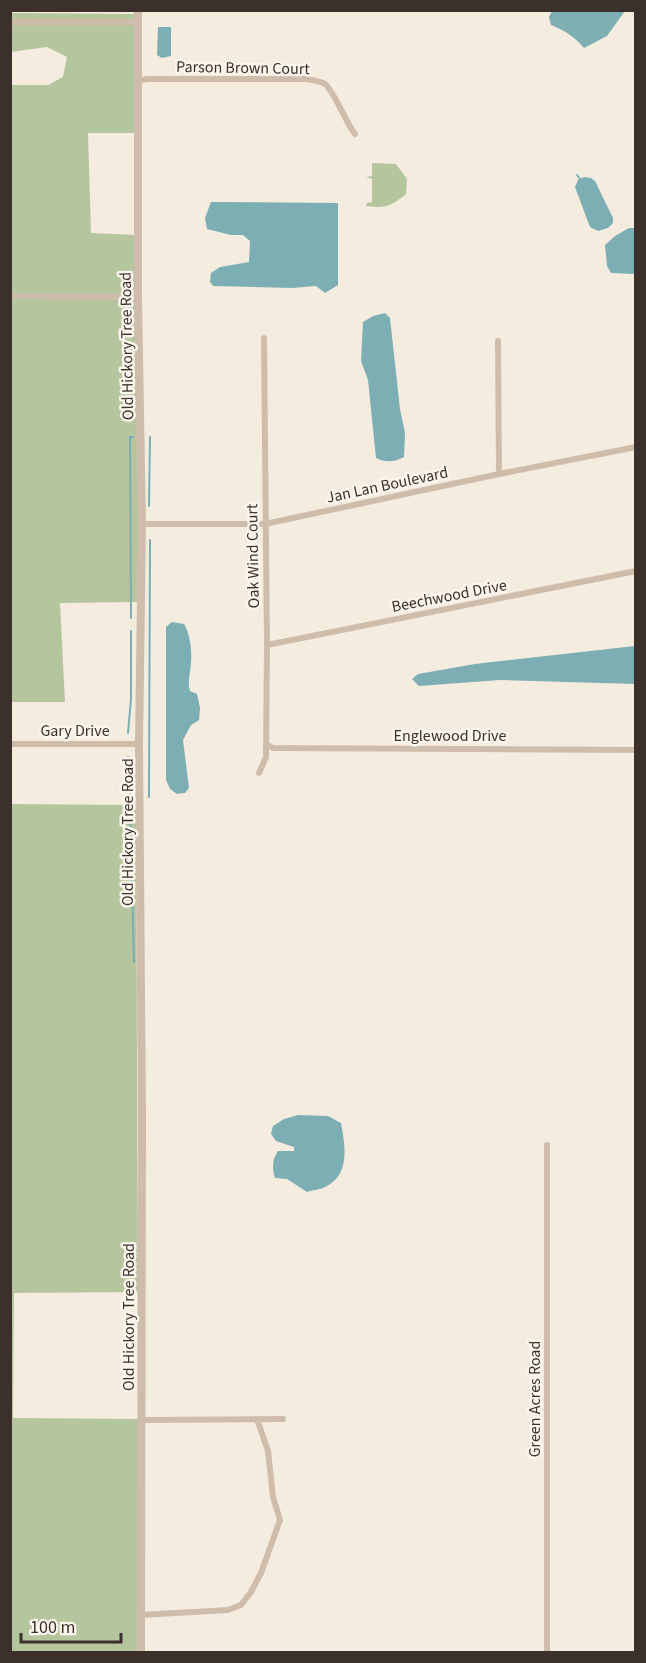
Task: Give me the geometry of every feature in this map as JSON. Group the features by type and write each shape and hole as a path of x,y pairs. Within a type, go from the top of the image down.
{"street":[{"name":"Old Hickory Tree Road","path":"138,10 138,297 142,524 139,744 141,1653"},
{"path":"10,22 138,22"},
{"name":"Parson Brown Court","path":"138,81 147,79 306,79 324,83 355,134"},
{"path":"10,296 138,297"},
{"name":"Oak Wind Court","path":"259,772 266,757 264,338"},
{"path":"498,341 499,474"},
{"name":"Jan Lan Boulevard","path":"142,524 265,524 636,447"},
{"name":"Beechwood Drive","path":"267,645 636,571"},
{"name":"Gary Drive","path":"10,744 139,744"},
{"name":"Englewood Drive","path":"266,744 273,748 636,750"},
{"name":"Green Acres Road","path":"547,1653 548,1145"},
{"path":"141,1615 228,1610 241,1605 251,1592 261,1573 280,1520 273,1497 268,1451 257,1419"},
{"path":"142,1420 283,1419"}],"green space":[{"path":"11,13 134,14 135,133 88,133 91,233 135,235 139,524 137,602 60,603 65,702 11,702 10,85 48,85 63,77 67,57 47,47 11,52"},
{"path":"372,163 396,164 407,179 406,194 386,206 366,206 367,203 372,202 372,179 366,177 372,176"},
{"path":"11,804 127,805 136,809 138,1292 14,1293 13,1418 138,1419 138,1652 11,1652"}],"water":[{"path":"552,10 625,11 607,36 584,48 569,34 551,25 549,17"},
{"path":"158,27 171,27 171,56 162,58 157,55"},
{"path":"584,177 595,181 613,218 613,223 608,228 598,231 590,227 575,187 578,180"},
{"path":"211,202 338,203 338,285 325,293 316,286 292,288 213,286 210,282 211,273 220,267 249,262 250,241 243,235 231,235 207,229 205,218"},
{"path":"629,228 635,228 635,274 611,273 607,266 605,245"},
{"path":"385,313 390,318 400,409 405,433 404,457 390,461 376,458 368,380 361,361 363,322"},
{"path":"172,622 184,624 188,632 191,652 189,687 190,691 197,694 200,708 199,720 191,725 183,740 189,788 185,793 177,794 170,789 166,780 166,627"},
{"path":"635,646 635,684 500,680 419,686 412,679 418,674 475,664"},
{"path":"298,1115 328,1116 341,1123 344,1141 343,1167 339,1175 325,1187 307,1192 287,1179 275,1178 273,1171 278,1151 294,1151 294,1147 276,1141 271,1134 273,1126 284,1119"}],"waterway":[{"path":"577,175 580,179"},
{"path":"131,618 130,437 133,437"},
{"path":"149,506 150,437"},
{"path":"149,797 150,540"},
{"path":"128,733 131,699 131,631"},
{"path":"128,757 130,799"},
{"path":"130,810 134,962"}]}
